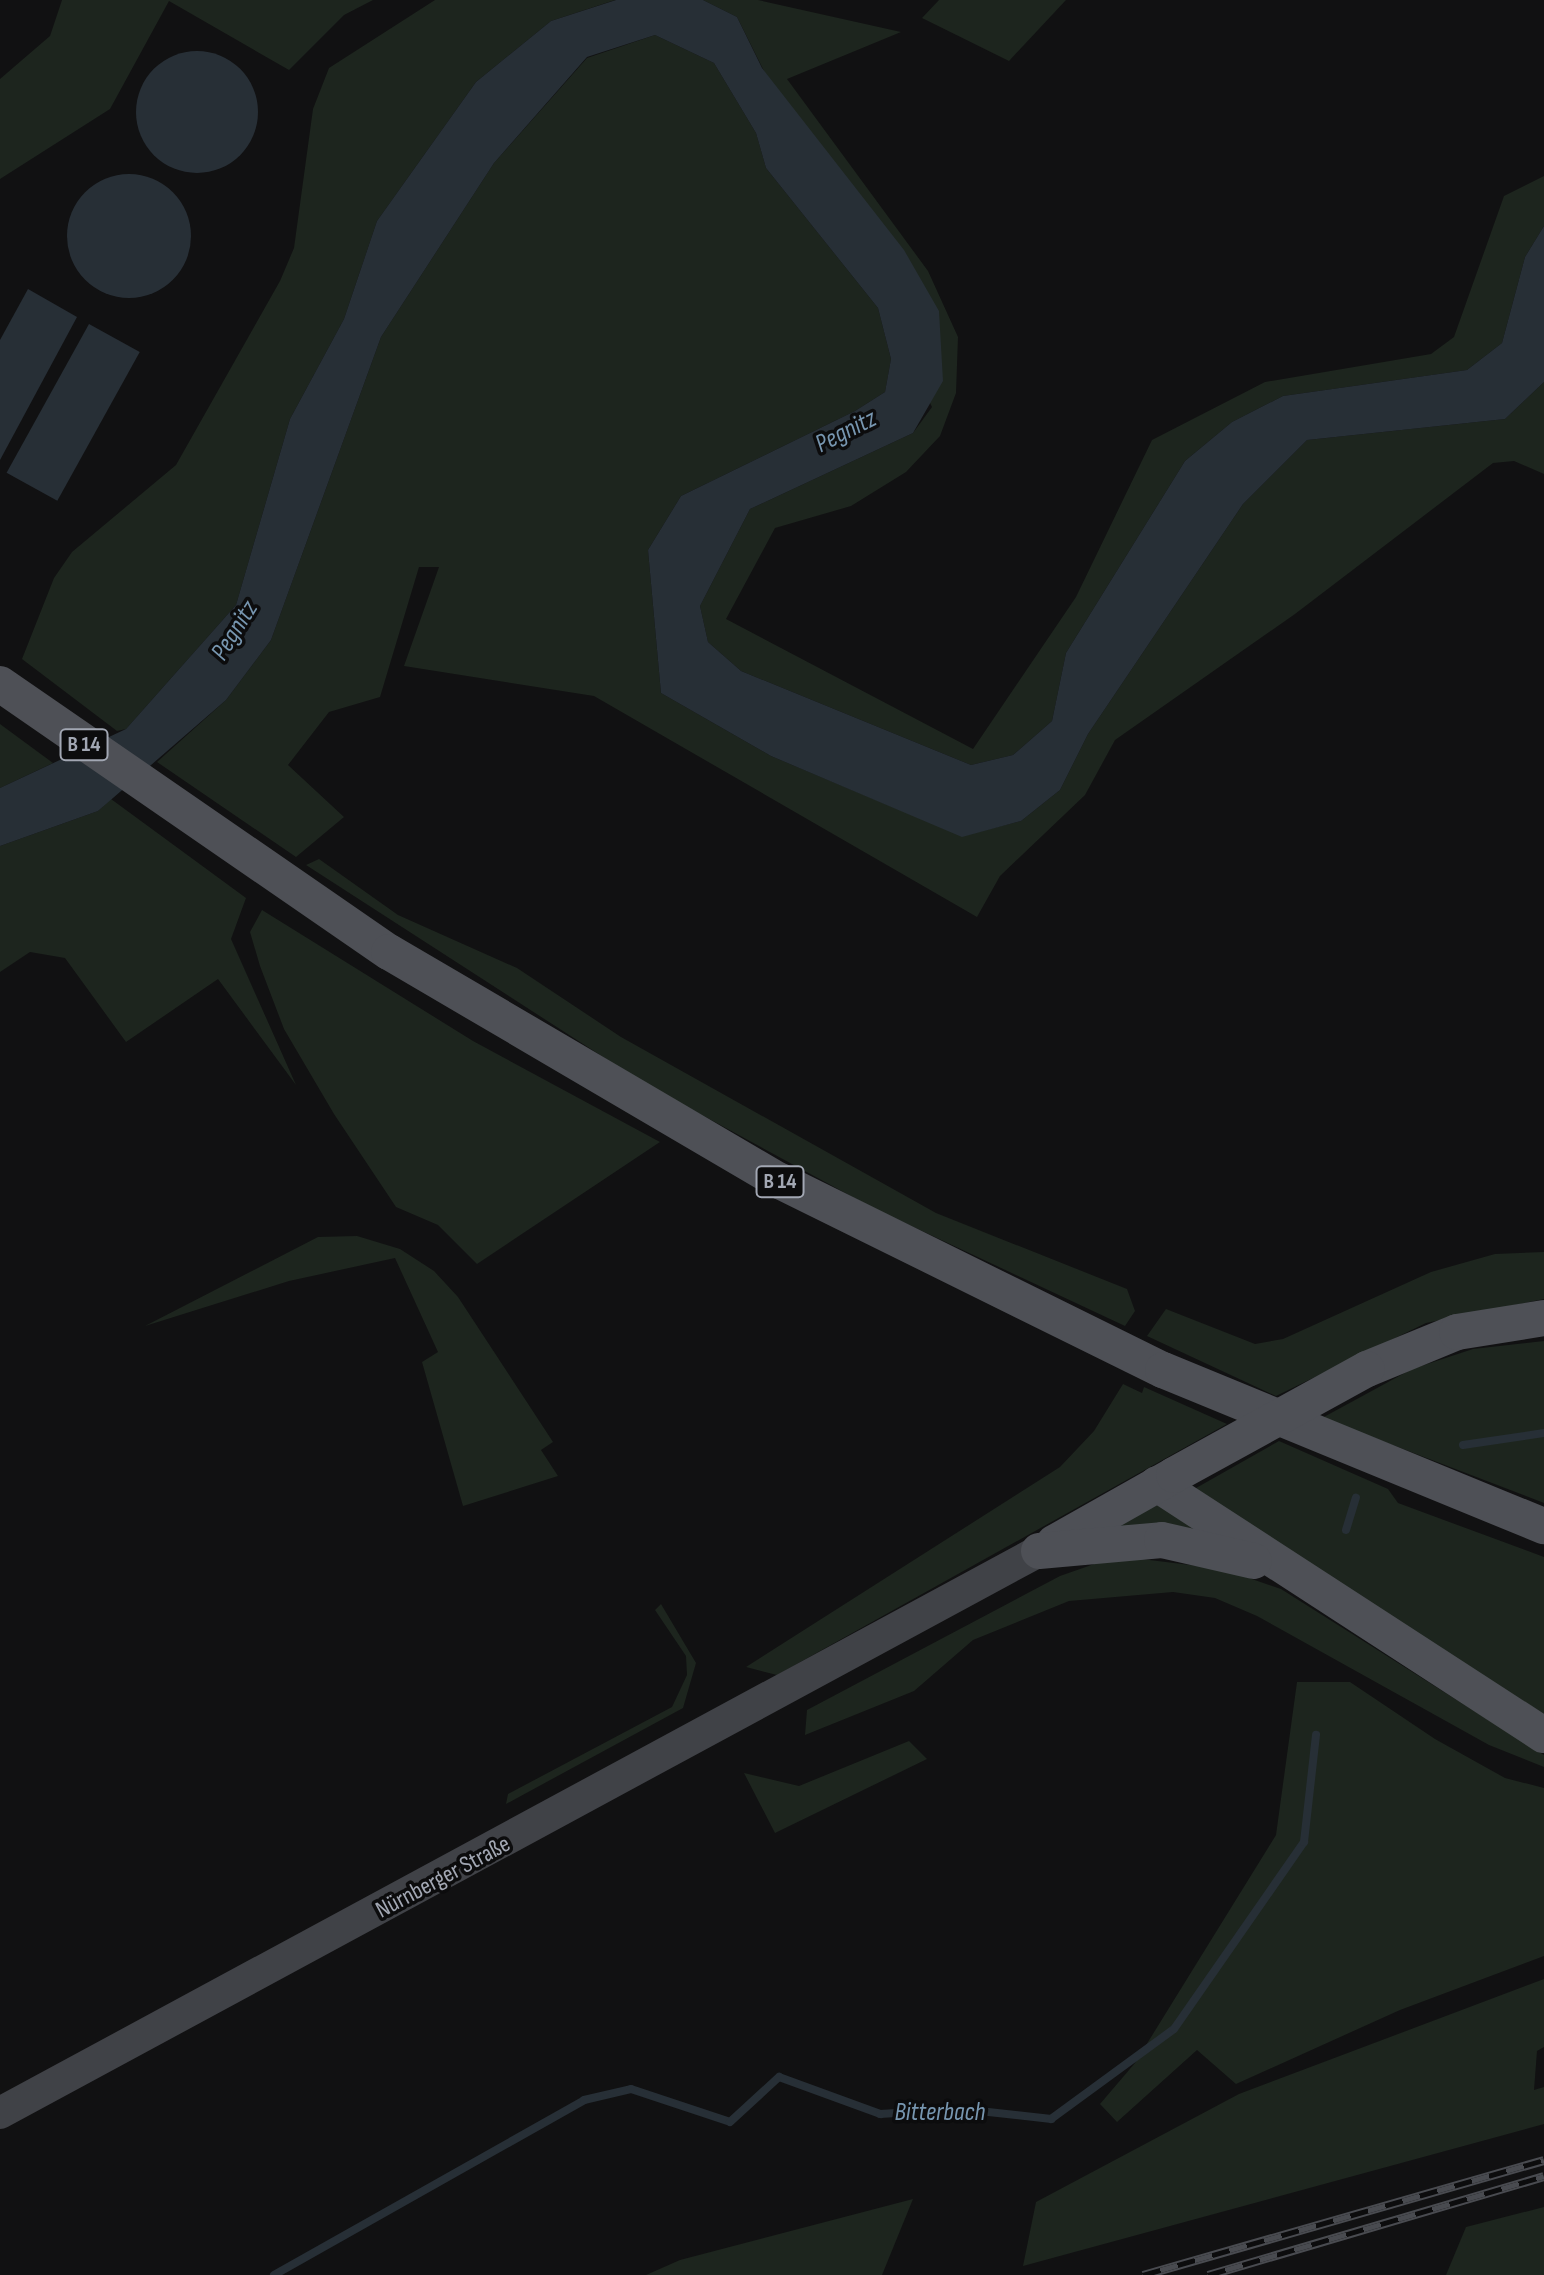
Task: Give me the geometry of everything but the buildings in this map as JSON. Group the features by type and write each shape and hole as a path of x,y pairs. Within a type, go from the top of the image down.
{"main road":[{"name":"B 14","path":"0,684 257,866 484,1011 780,1181 1086,1335 1163,1370 1544,1526"},
{"path":"1039,1551 1367,1369 1457,1332 1544,1318"},
{"path":"1165,1480 1301,1579 1544,1735"},
{"path":"1039,1551 1162,1540 1222,1551 1301,1579"},
{"name":"Nürnberger Straße","path":"0,2113 885,1639 1039,1551"}],"shaded area":[{"path":"62,0 373,0 344,15 289,70 169,1 110,109 0,179 0,79 50,36"},
{"path":"435,0 615,0 551,21 476,82 377,221 344,319 290,419 236,605 126,729 117,731 22,659 54,578 72,552 176,465 280,281 294,248 313,109 329,68"},
{"path":"703,0 758,0 901,32 787,79 928,271 958,337 956,393 940,436 906,472 851,506 775,528 726,619 973,749 1076,597 1152,440 1265,382 1431,354 1454,337 1504,196 1544,176 1544,226 1525,257 1502,343 1467,370 1283,396 1232,422 1185,461 1066,653 1052,721 1013,755 971,765 741,671 708,642 700,606 750,509 913,433 932,407 737,17"},
{"path":"939,0 1066,0 1009,61 922,18"},
{"path":"655,35 714,63 756,133 766,168 878,308 891,359 885,392 855,411 681,496 648,550 661,693 771,756 962,836 1021,821 1060,790 1088,734 1243,504 1307,440 1505,419 1544,382 1544,474 1514,461 1493,463 1295,614 1115,740 1085,795 1000,876 977,917 594,696 404,666 439,567 419,567 380,697 329,712 288,765 344,817 296,857 157,762 226,700 271,640 381,337 494,163 587,58"},
{"path":"0,724 53,763 0,788"},
{"path":"111,799 246,898 231,939 296,1085 218,979 126,1042 65,958 30,952 0,972 0,846 98,811"},
{"path":"319,859 398,915 517,968 621,1037 936,1213 1127,1289 1135,1311 1125,1326 873,1208 645,1084 306,865"},
{"path":"262,910 473,1041 660,1142 477,1264 438,1225 396,1207 334,1114 284,1029 260,966 250,932"},
{"path":"357,1236 400,1249 434,1271 458,1297 553,1442 541,1450 558,1476 463,1506 422,1362 438,1352 395,1258 289,1281 145,1326 318,1237"},
{"path":"1544,1252 1544,1299 1426,1323 1276,1396 1147,1336 1166,1309 1255,1344 1283,1339 1431,1272 1495,1254"},
{"path":"1544,1341 1544,1503 1322,1418 1412,1369 1473,1349"},
{"path":"1123,1384 1142,1393 1144,1387 1227,1424 777,1675 746,1667 1060,1467 1094,1431"},
{"path":"1279,1441 1388,1489 1398,1503 1544,1557 1544,1714 1189,1492"},
{"path":"1160,1504 1203,1530 1109,1527"},
{"path":"1117,1556 1223,1569 1281,1589 1544,1755 1544,1767 1489,1745 1257,1616 1215,1598 1173,1592 1069,1601 973,1640 914,1691 805,1735 807,1710 1060,1576"},
{"path":"661,1604 696,1663 683,1708 506,1804 508,1794 672,1707 687,1675 686,1656 655,1610"},
{"path":"1297,1682 1350,1682 1435,1739 1505,1778 1544,1788 1544,1956 1400,2010 1236,2084 1197,2050 1117,2122 1100,2104 1135,2063 1276,1835"},
{"path":"909,1741 927,1759 775,1833 744,1773 799,1786"},
{"path":"1544,1979 1544,2047 1537,2051 1534,2090 1544,2087 1544,2124 1023,2266 1036,2202 1239,2094"},
{"path":"913,2199 882,2275 646,2275 680,2260"},
{"path":"1544,2207 1544,2275 1446,2275 1466,2227"}],"water":[{"name":"Pegnitz","path":"616,0 703,0 737,17 762,68 904,250 939,311 943,381 913,433 750,509 700,606 708,642 741,671 971,765 1013,755 1052,721 1066,653 1185,461 1232,422 1283,396 1467,370 1502,343 1525,257 1544,226 1544,382 1505,419 1307,440 1243,504 1088,734 1060,790 1021,821 962,837 771,756 661,693 648,550 681,496 855,411 885,392 891,359 878,308 766,168 756,133 714,63 655,35 587,57 494,163 381,337 271,640 226,700 98,811 0,846 0,788 126,729 236,605 290,419 344,319 377,221 476,82 551,21"},
{"path":"197,51 220,56 240,69 253,89 258,112 253,135 240,155 220,168 197,173 174,168 154,155 141,135 136,112 141,89 154,69 174,56"},
{"path":"129,174 153,179 173,192 186,212 191,236 186,260 173,280 153,293 129,298 105,293 85,280 72,260 67,236 72,212 85,192 105,179"},
{"path":"28,289 77,317 0,460 0,340"},
{"path":"89,324 140,352 57,501 7,473"}],"waterway":[{"name":"Bitterbach","path":"1463,1445 1544,1433"},
{"name":"Bitterbach","path":"1346,1530 1356,1498"},
{"name":"Bitterbach","path":"274,2275 584,2100 631,2089 730,2122 779,2077 880,2114 961,2109 1051,2119 1174,2029 1304,1842 1316,1735"}],"railway":[{"path":"1143,2275 1544,2160"},
{"path":"1208,2275 1544,2176"}]}
